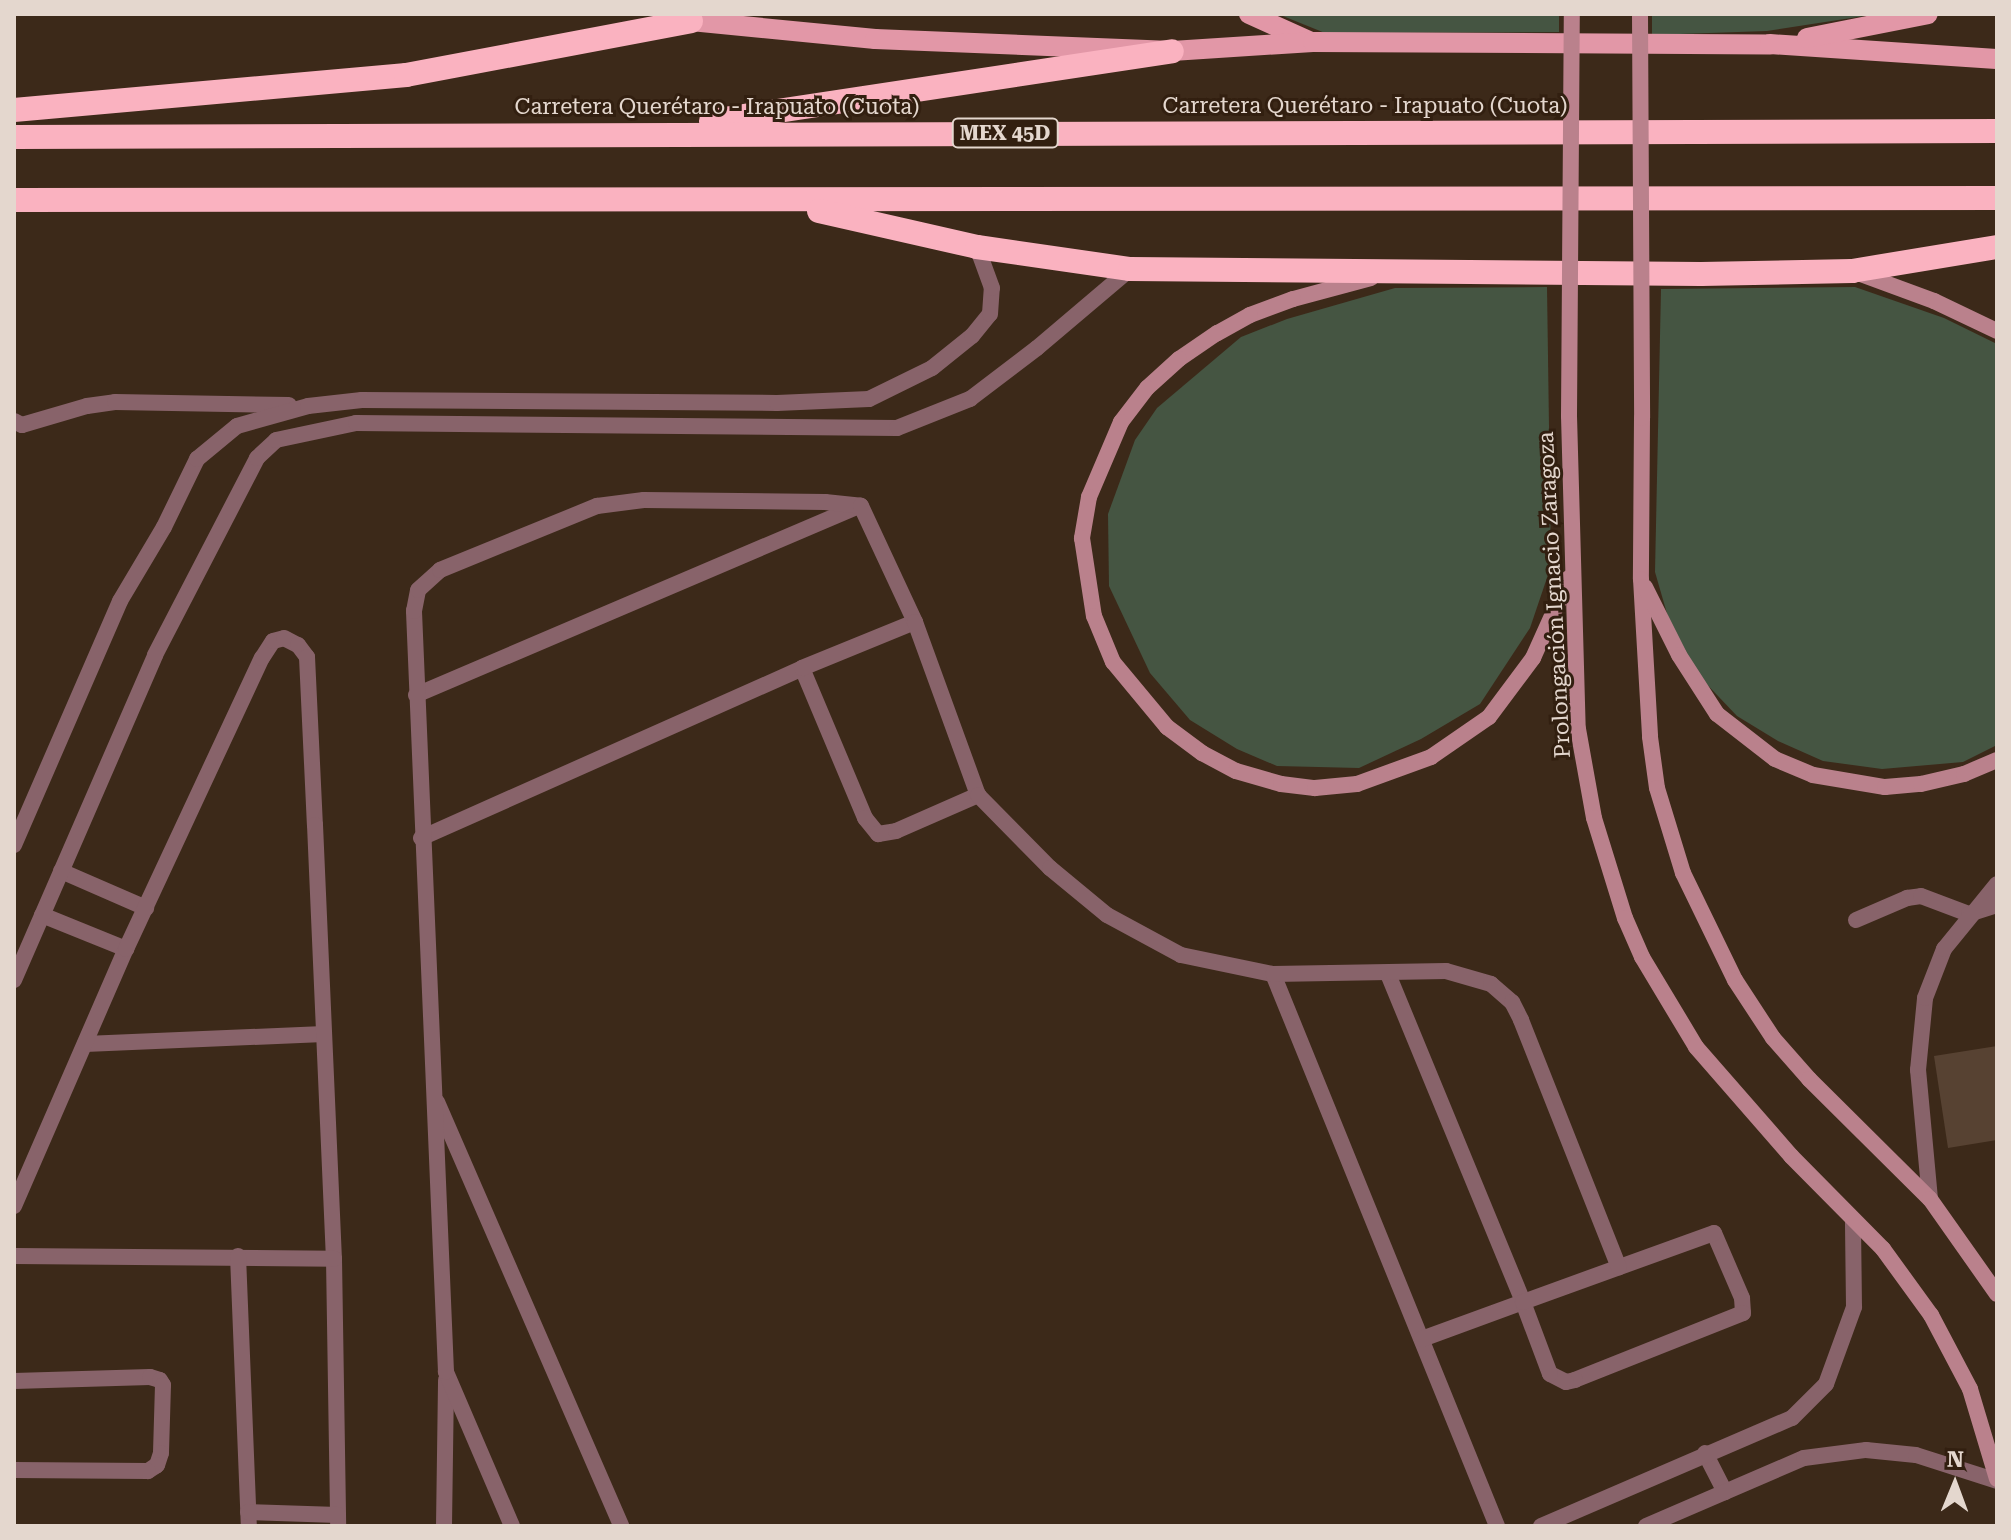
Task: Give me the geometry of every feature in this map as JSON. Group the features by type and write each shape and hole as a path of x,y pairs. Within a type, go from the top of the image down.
{"highway":[{"path":"14,110 406,75 690,17"},
{"path":"629,133 1172,51"},
{"name":"Carretera Querétaro - Irapuato (Cuota)","path":"14,137 1997,131"},
{"path":"14,200 779,202 1997,198"},
{"path":"779,202 977,247 1130,269 1701,274 1852,271 1997,247"}],"main road":[{"path":"1249,14 1313,42"},
{"name":"Prolongación Ignacio Zaragoza","path":"1572,14 1571,573 1578,729 1584,770 1608,866 1642,957 1675,1015 1728,1088 1907,1279 1951,1348 1970,1389 1997,1480"},
{"path":"1640,14 1641,579 1646,685 1657,788 1669,832 1689,886 1735,980 1773,1038 1809,1079 1930,1199 1997,1294"},
{"path":"1770,44 1928,14"},
{"path":"690,17 875,39 1172,51 1313,42 1770,44 1997,59"},
{"path":"1403,269 1293,299 1250,315 1179,359 1147,388 1121,422 1089,497 1082,538 1094,616 1113,662 1167,727 1202,753 1236,771 1292,786 1357,784 1431,757 1489,717 1533,658 1571,573"},
{"path":"1852,271 1934,301 1997,331"},
{"path":"1641,579 1679,655 1717,714 1775,759 1813,775 1851,784 1885,787 1921,784 1964,774 1997,760"}],"street":[{"path":"690,17 722,14"},
{"path":"14,421 22,425 87,406 115,402 308,406 362,400 777,403 869,399 932,368 972,336 990,314 992,288 977,247"},
{"path":"14,980 155,655 257,458 276,440 356,423 897,428 970,399 1037,348 1130,269"},
{"path":"14,845 120,601 164,527 197,459 237,426 308,406 356,423"},
{"path":"444,1526 446,1372 421,838 414,611 418,590 440,570 597,506 644,500 825,502 861,506"},
{"path":"861,506 915,622 978,795 1050,868 1107,915 1181,955 1273,974 1446,971 1472,976 1491,984 1512,1002 1619,1267"},
{"path":"416,695 861,506"},
{"path":"421,838 802,668 915,622"},
{"path":"14,1206 126,949 262,658 273,641 284,638 298,645 307,657 334,1259 338,1521 248,1519 238,1256"},
{"path":"802,668 865,818 878,834 896,831 978,795"},
{"path":"61,871 146,908"},
{"path":"1930,1199 1922,1123 1920,1032 1933,970 1969,914 1997,884"},
{"path":"1856,920 1907,898 1921,896 1969,914 1997,905"},
{"path":"42,915 126,949"},
{"path":"1273,974 1497,1526"},
{"path":"1388,974 1523,1302 1550,1374 1566,1382 1743,1313 1742,1298 1714,1233 1619,1267 1523,1302 1422,1339"},
{"path":"85,1044 324,1034"},
{"path":"432,1092 621,1526"},
{"path":"1541,1526 1792,1418 1826,1384 1854,1307 1853,1220"},
{"path":"14,1256 334,1259"},
{"path":"446,1372 512,1526"},
{"path":"14,1381 150,1377 160,1380 163,1385 161,1453 157,1465 148,1471 14,1470"},
{"path":"1646,1526 1804,1458 1866,1450 1916,1455 1997,1480"},
{"path":"1705,1453 1725,1492"}],"green space":[{"path":"1278,14 1559,14 1559,32 1325,33"},
{"path":"1652,14 1877,14 1767,31 1652,35"},
{"path":"1547,287 1551,566 1530,628 1480,704 1421,739 1359,768 1277,766 1237,749 1190,720 1150,673 1109,586 1108,514 1135,440 1157,408 1241,337 1287,319 1395,288"},
{"path":"1855,287 1944,318 1997,344 1997,745 1963,762 1882,769 1823,761 1778,741 1737,716 1679,655 1655,572 1661,289"}],"building":[{"path":"1997,1046 1997,1140 1948,1148 1934,1056"}]}
